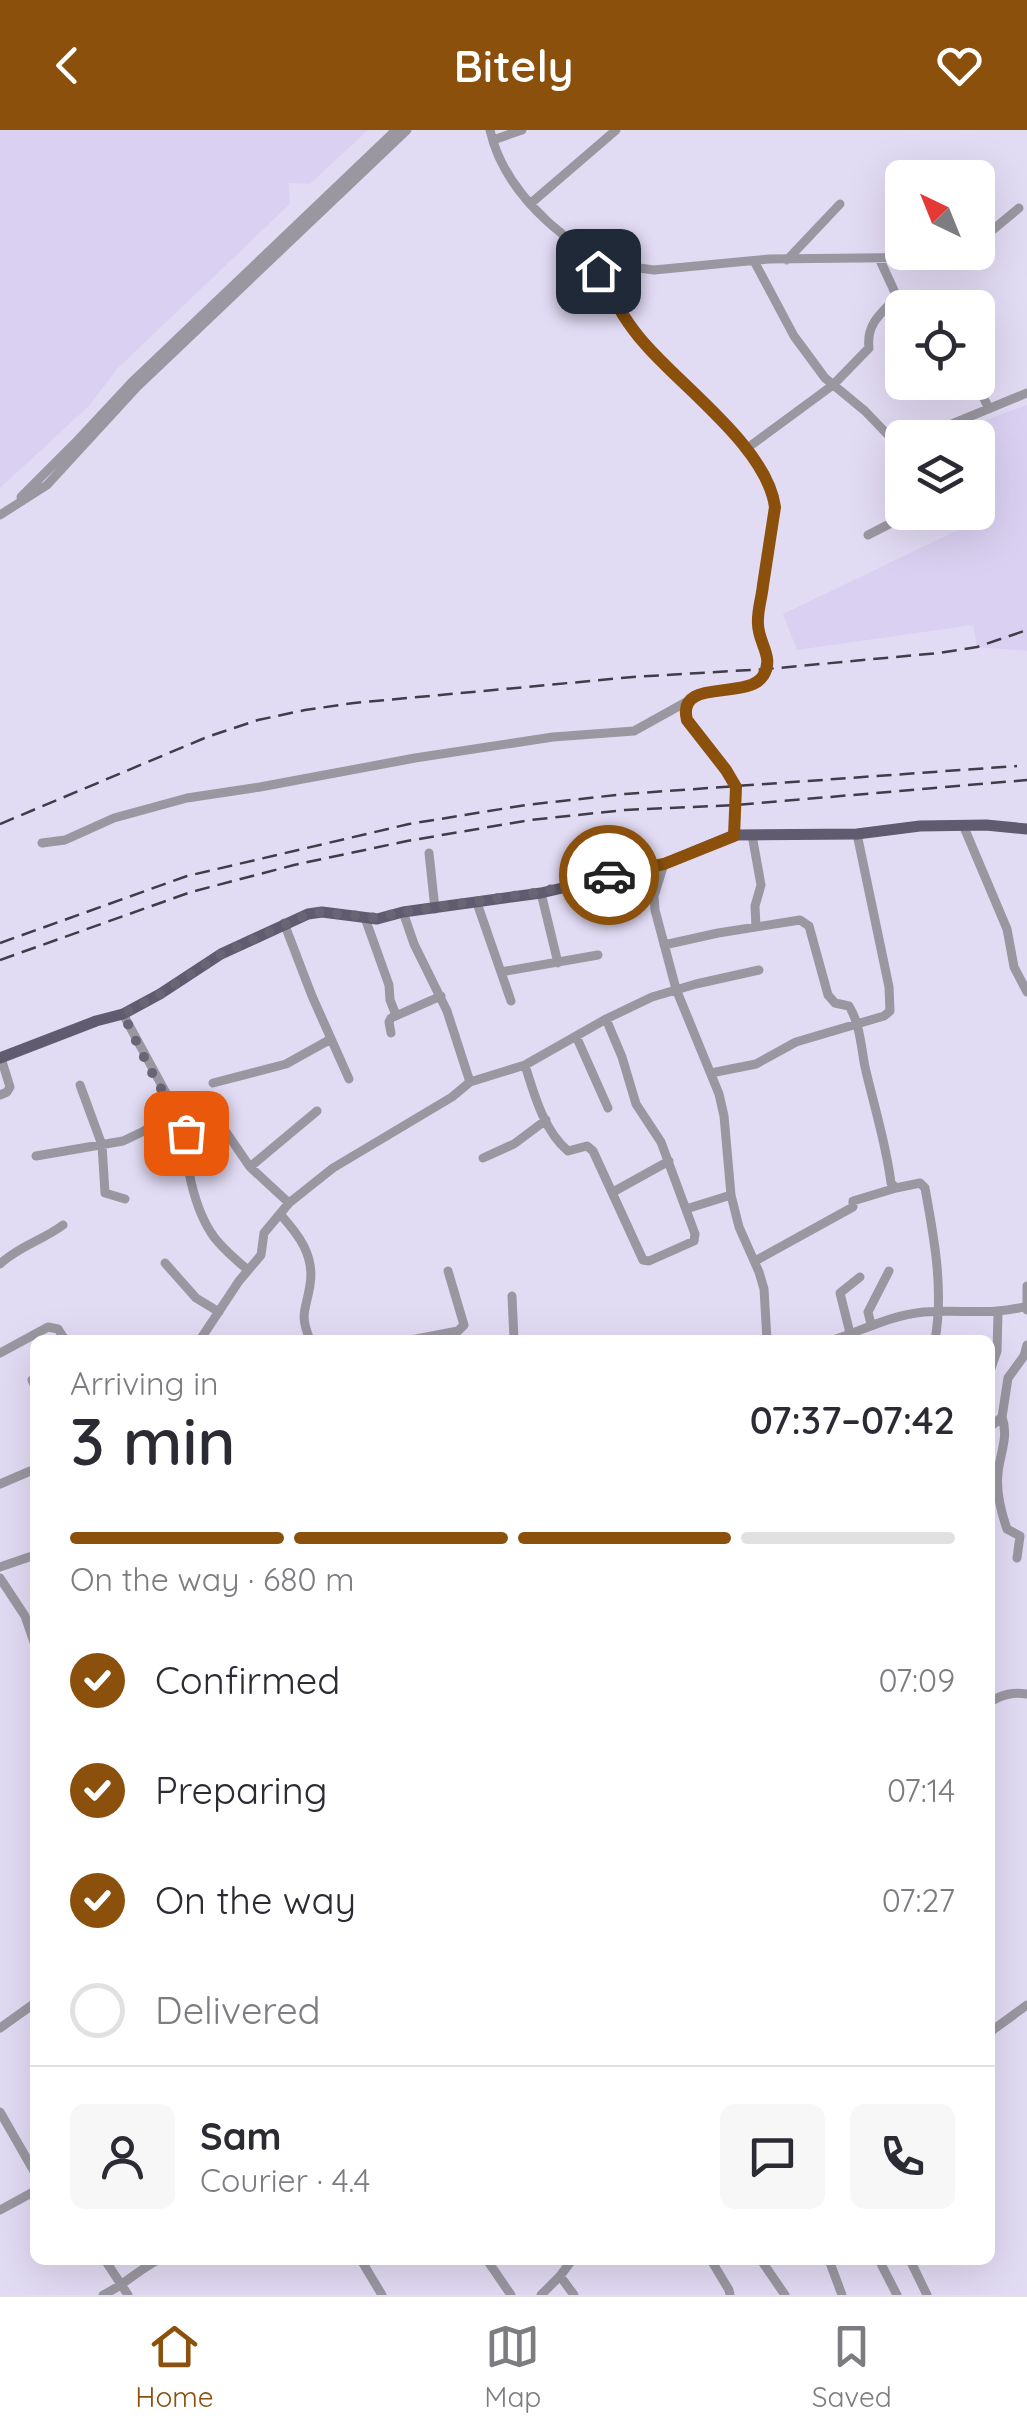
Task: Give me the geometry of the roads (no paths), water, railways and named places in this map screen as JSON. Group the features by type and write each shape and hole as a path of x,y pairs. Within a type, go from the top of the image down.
{"main road":[{"path":"0,1058 123,1014 221,954 308,914 377,918 541,892 664,864 734,836 857,834 920,826 1027,829"}],"street":[{"path":"396,130 143,370 40,480 0,515 46,485 137,387 407,130"},
{"path":"42,843 64,840 114,818 187,798 554,736 634,731 700,694 754,686 761,679 769,660 758,625 775,507 773,493 746,449 644,344 589,257 530,204 516,186 491,135 522,130"},
{"path":"530,204 616,130"},
{"path":"787,260 840,204"},
{"path":"995,228 1019,208"},
{"path":"589,257 654,270 754,261 885,258"},
{"path":"879,258 894,290"},
{"path":"754,261 794,336 825,378 885,430"},
{"path":"746,449 833,385 870,348 869,330 885,309"},
{"path":"962,420 1027,394"},
{"path":"985,400 989,409"},
{"path":"868,535 885,526"},
{"path":"688,701 687,720 736,787 734,836"},
{"path":"963,826 1008,929 1014,967 1027,992"},
{"path":"711,1073 756,1064 796,1042 890,1012 857,834"},
{"path":"752,835 761,890 755,906 756,927"},
{"path":"428,853 435,909"},
{"path":"664,864 654,910 676,989 711,1073 724,1116 731,1195 739,1227 764,1289 767,1335"},
{"path":"541,892 558,963"},
{"path":"477,903 511,1001"},
{"path":"403,912 414,944 441,996 470,1082"},
{"path":"364,918 396,1015"},
{"path":"664,945 805,922 812,932 828,995 835,1003 849,1006 858,1024 896,1188"},
{"path":"284,924 349,1078"},
{"path":"501,972 598,955"},
{"path":"203,1335 261,1255 264,1233 290,1204 333,1168 470,1082 525,1065 652,997 759,970"},
{"path":"392,1033 389,1022 396,1015 441,996"},
{"path":"123,1014 176,1111 188,1124 220,1126 250,1167 290,1204"},
{"path":"525,1065 546,1120 560,1143 568,1151 590,1147 641,1257 646,1261 676,1250 696,1238 661,1142 636,1104 606,1019"},
{"path":"576,1036 608,1108"},
{"path":"213,1083 286,1064 332,1039"},
{"path":"0,1058 10,1087 0,1095"},
{"path":"80,1085 102,1145 105,1193 125,1198"},
{"path":"36,1156 123,1140 176,1111"},
{"path":"250,1167 317,1111"},
{"path":"483,1158 514,1144 546,1120"},
{"path":"188,1124 187,1158 205,1221 220,1244 248,1270"},
{"path":"613,1192 669,1161"},
{"path":"755,1262 853,1207 852,1201 920,1183 925,1188 933,1233 938,1311 935,1335"},
{"path":"686,1209 731,1195"},
{"path":"280,1214 296,1232 310,1261 312,1280 303,1317 308,1335"},
{"path":"0,1264 63,1225"},
{"path":"164,1263 196,1298 218,1312"},
{"path":"438,1335 458,1331 464,1325 448,1271"},
{"path":"870,1324 868,1312 889,1271"},
{"path":"860,1277 840,1293 850,1334 870,1324 910,1314 1027,1308 1027,1286"},
{"path":"512,1296 514,1335"},
{"path":"995,1358 998,1312"},
{"path":"33,1335 48,1327 58,1329 62,1335"},
{"path":"0,1353 30,1337"},
{"path":"995,1485 1006,1435 1002,1417 1008,1378 1027,1345"},
{"path":"995,1423 1002,1417"},
{"path":"0,1481 30,1471"},
{"path":"995,1493 1007,1529 1020,1536 1017,1558"},
{"path":"0,1567 30,1557"},
{"path":"0,1578 30,1614"},
{"path":"995,1699 1015,1692 1027,1694"},
{"path":"995,2028 1027,2005"},
{"path":"0,2028 30,2007"},
{"path":"0,2112 30,2164"},
{"path":"0,2210 30,2194"},
{"path":"109,2265 128,2295"},
{"path":"103,2295 147,2265"},
{"path":"364,2265 382,2295"},
{"path":"490,2265 511,2295"},
{"path":"541,2295 568,2265"},
{"path":"713,2265 730,2295"},
{"path":"764,2265 785,2295"},
{"path":"832,2265 842,2295"},
{"path":"882,2265 897,2295"},
{"path":"912,2265 927,2295"},
{"path":"560,2276 574,2295"}],"railway":[{"path":"0,824 207,737 305,710 633,677 939,653 977,647 1027,630"},
{"path":"0,943 187,876 409,824 625,794 1017,766"},
{"path":"0,960 191,892 407,841 530,820 625,810 736,805 1027,780"}]}
